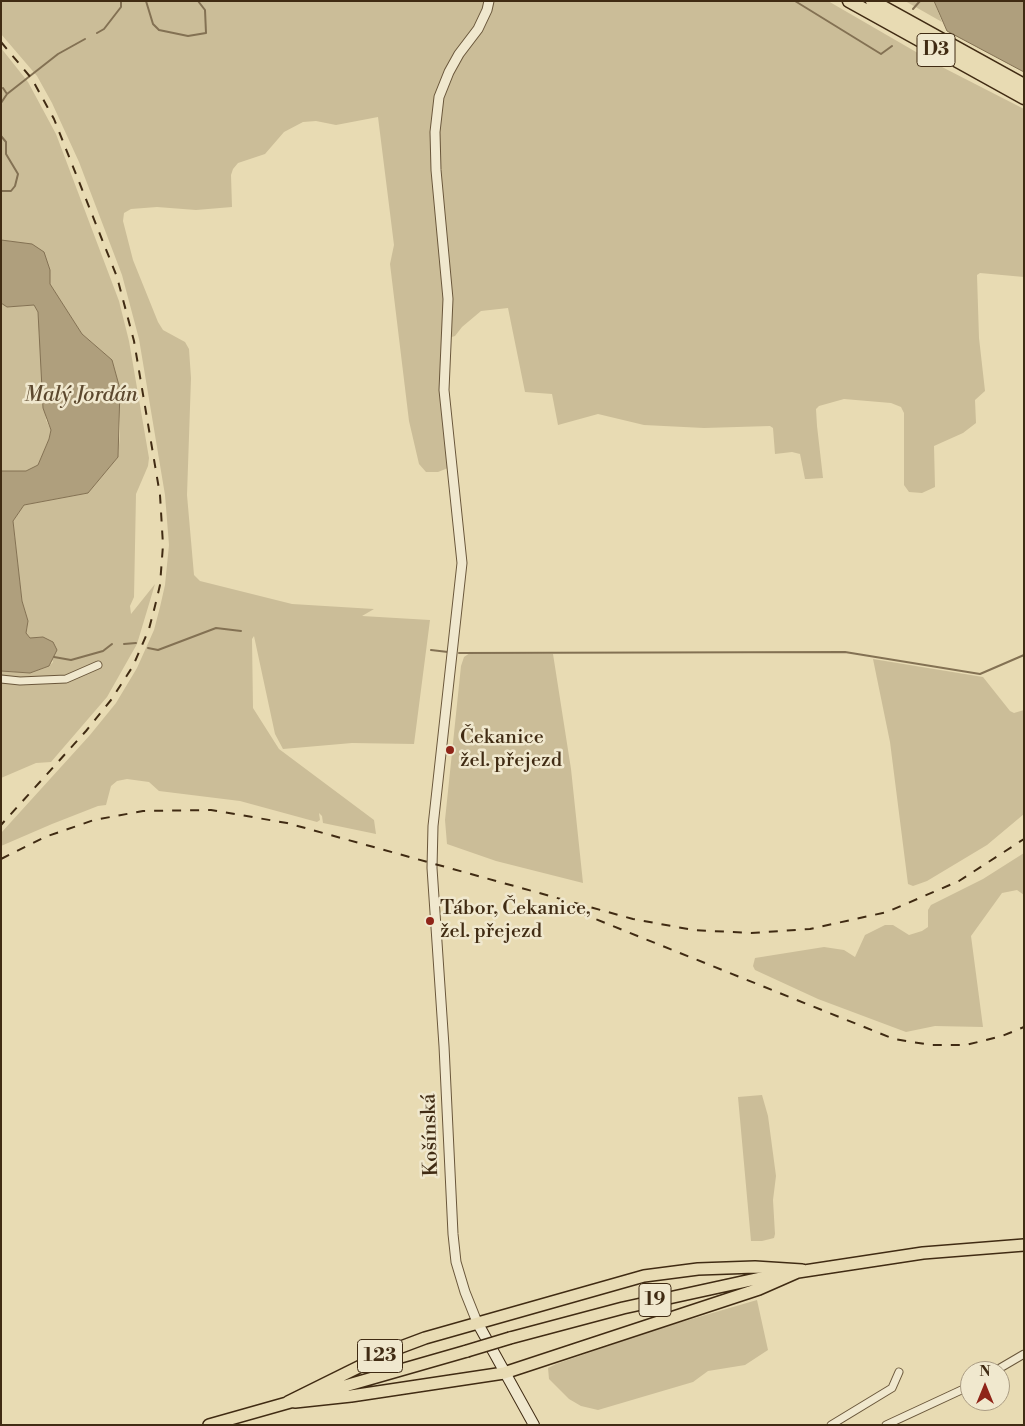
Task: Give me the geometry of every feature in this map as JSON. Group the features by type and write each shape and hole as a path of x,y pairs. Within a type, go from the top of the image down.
{"highway":[{"name":"D3","path":"848,1 1024,98"},
{"name":"D3","path":"872,1 1024,85"}],"main road":[{"name":"19","path":"209,1425 467,1352 510,1338 679,1294 802,1270 923,1253 1024,1245"},
{"path":"477,1322 668,1272 755,1268 802,1270"},
{"path":"504,1373 759,1289 802,1270"},
{"name":"Košínská","path":"477,1322 534,1425"},
{"name":"123","path":"288,1402 393,1350 477,1322"},
{"name":"123","path":"288,1402 351,1396 504,1373"}],"street":[{"name":"Košínská","path":"477,1322 456,1262 453,1234 444,1046 432,868 433,826 462,564 444,390 448,299 435,132 439,97 449,72 459,54 478,29 488,10 489,1"},
{"path":"1,679 20,681 66,679 98,666"},
{"path":"1010,1362 1024,1354"},
{"path":"830,1425 892,1388 899,1372"},
{"path":"886,1425 960,1391"}],"shaded area":[{"path":"1,1 828,1 942,67 1024,109 1024,277 980,273 977,275 979,338 985,391 975,400 976,423 963,433 934,446 935,487 922,493 909,492 904,485 904,413 901,407 891,403 844,399 819,406 816,409 823,478 808,479 805,479 800,454 792,452 775,454 773,428 770,426 704,428 644,425 598,414 558,425 552,394 525,392 508,308 481,311 462,327 455,336 445,339 448,468 438,472 426,472 419,464 409,421 390,264 394,245 378,117 336,125 316,121 303,122 284,132 265,154 238,163 231,175 232,207 196,210 157,207 131,209 124,213 123,221 133,260 158,322 163,330 185,342 189,349 191,378 187,495 194,575 200,581 292,604 374,609 362,616 430,620 414,744 352,743 283,749 275,734 254,636 252,639 253,708 279,749 374,820 376,834 323,823 322,816 319,813 320,820 317,822 240,801 159,791 149,782 127,779 117,781 111,786 106,805 98,806 1,846 1,833 90,735 116,703 137,668 154,630 160,607 165,585 169,545 165,495 139,339 122,275 79,162 52,103 37,76 1,34"},
{"path":"905,1 934,1 942,22"},
{"path":"1,48 28,82 56,134 119,301 129,341 149,458 148,466 136,494 134,597 130,606 131,614 155,584 137,644 107,697 51,762 36,763 1,778 1,671 30,673 49,666 53,662 43,637 30,638 26,633 28,621 22,601 13,521 24,505 88,493 118,457 120,389 112,360 82,334 50,284 50,270 15,242 1,240"},
{"path":"1,303 7,307 34,305 38,312 46,420 51,430 38,465 26,471 1,471"},
{"path":"470,653 553,654 571,769 583,883 496,861 447,844 445,820 461,666 464,657"},
{"path":"873,659 983,677 1010,711 1014,713 1024,710 1024,814 987,845 927,881 913,886 908,884 890,742"},
{"path":"1024,853 1024,895 1017,890 1002,893 971,936 983,1027 935,1026 906,1032 818,999 755,970 753,966 755,958 824,947 844,950 855,957 865,935 885,925 893,925 909,935 922,931 928,927 928,910 931,905 983,879"},
{"path":"762,1095 768,1116 776,1176 773,1200 775,1234 774,1238 751,1241 738,1097"},
{"path":"757,1300 768,1350 745,1365 708,1371 693,1382 598,1410 581,1406 569,1399 549,1379 548,1368 556,1364 654,1330"}],"water":[{"path":"934,1 1024,1 1024,72 947,31"},
{"name":"Malý Jordán","path":"1,240 32,244 44,252 50,270 50,284 82,334 112,360 120,389 118,457 88,493 24,505 13,521 22,601 28,621 26,633 30,638 43,637 53,642 57,650 49,666 30,673 1,671 1,471 26,471 38,465 51,430 43,408 38,312 34,305 7,307 1,303"}],"waterway":[{"path":"97,33 104,29 121,7 121,1"},
{"path":"146,1 153,24 159,30 188,36 206,33 205,10 198,1"},
{"path":"795,1 881,54 892,46"},
{"path":"913,9 920,1"},
{"path":"1,103 7,94 58,54 85,39"},
{"path":"3,88 7,94"},
{"path":"1,136 6,142 6,154 18,174 15,186 11,191 1,191"},
{"path":"148,648 158,650 216,628 241,631"},
{"path":"124,644 136,643"},
{"path":"54,657 71,660 103,651 112,644"},
{"path":"431,650 448,652"},
{"path":"459,653 845,652 980,674 1024,655"}],"railway":[{"path":"1,42 32,79 54,119 117,277 134,341 160,495 163,545 160,585 155,606 149,629 133,666 111,700 86,731 1,825"},
{"path":"1,859 45,837 94,820 143,811 211,810 287,823 633,919 693,930 751,933 810,929 887,912 959,881 1024,839"},
{"path":"546,906 568,912"},
{"path":"563,906 894,1039 931,1045 966,1045 1002,1036 1024,1027"}],"place":[{"name":"Čekanice žel. přejezd","path":"450,750"},
{"name":"Tábor, Čekanice, žel. přejezd","path":"430,921"}]}
